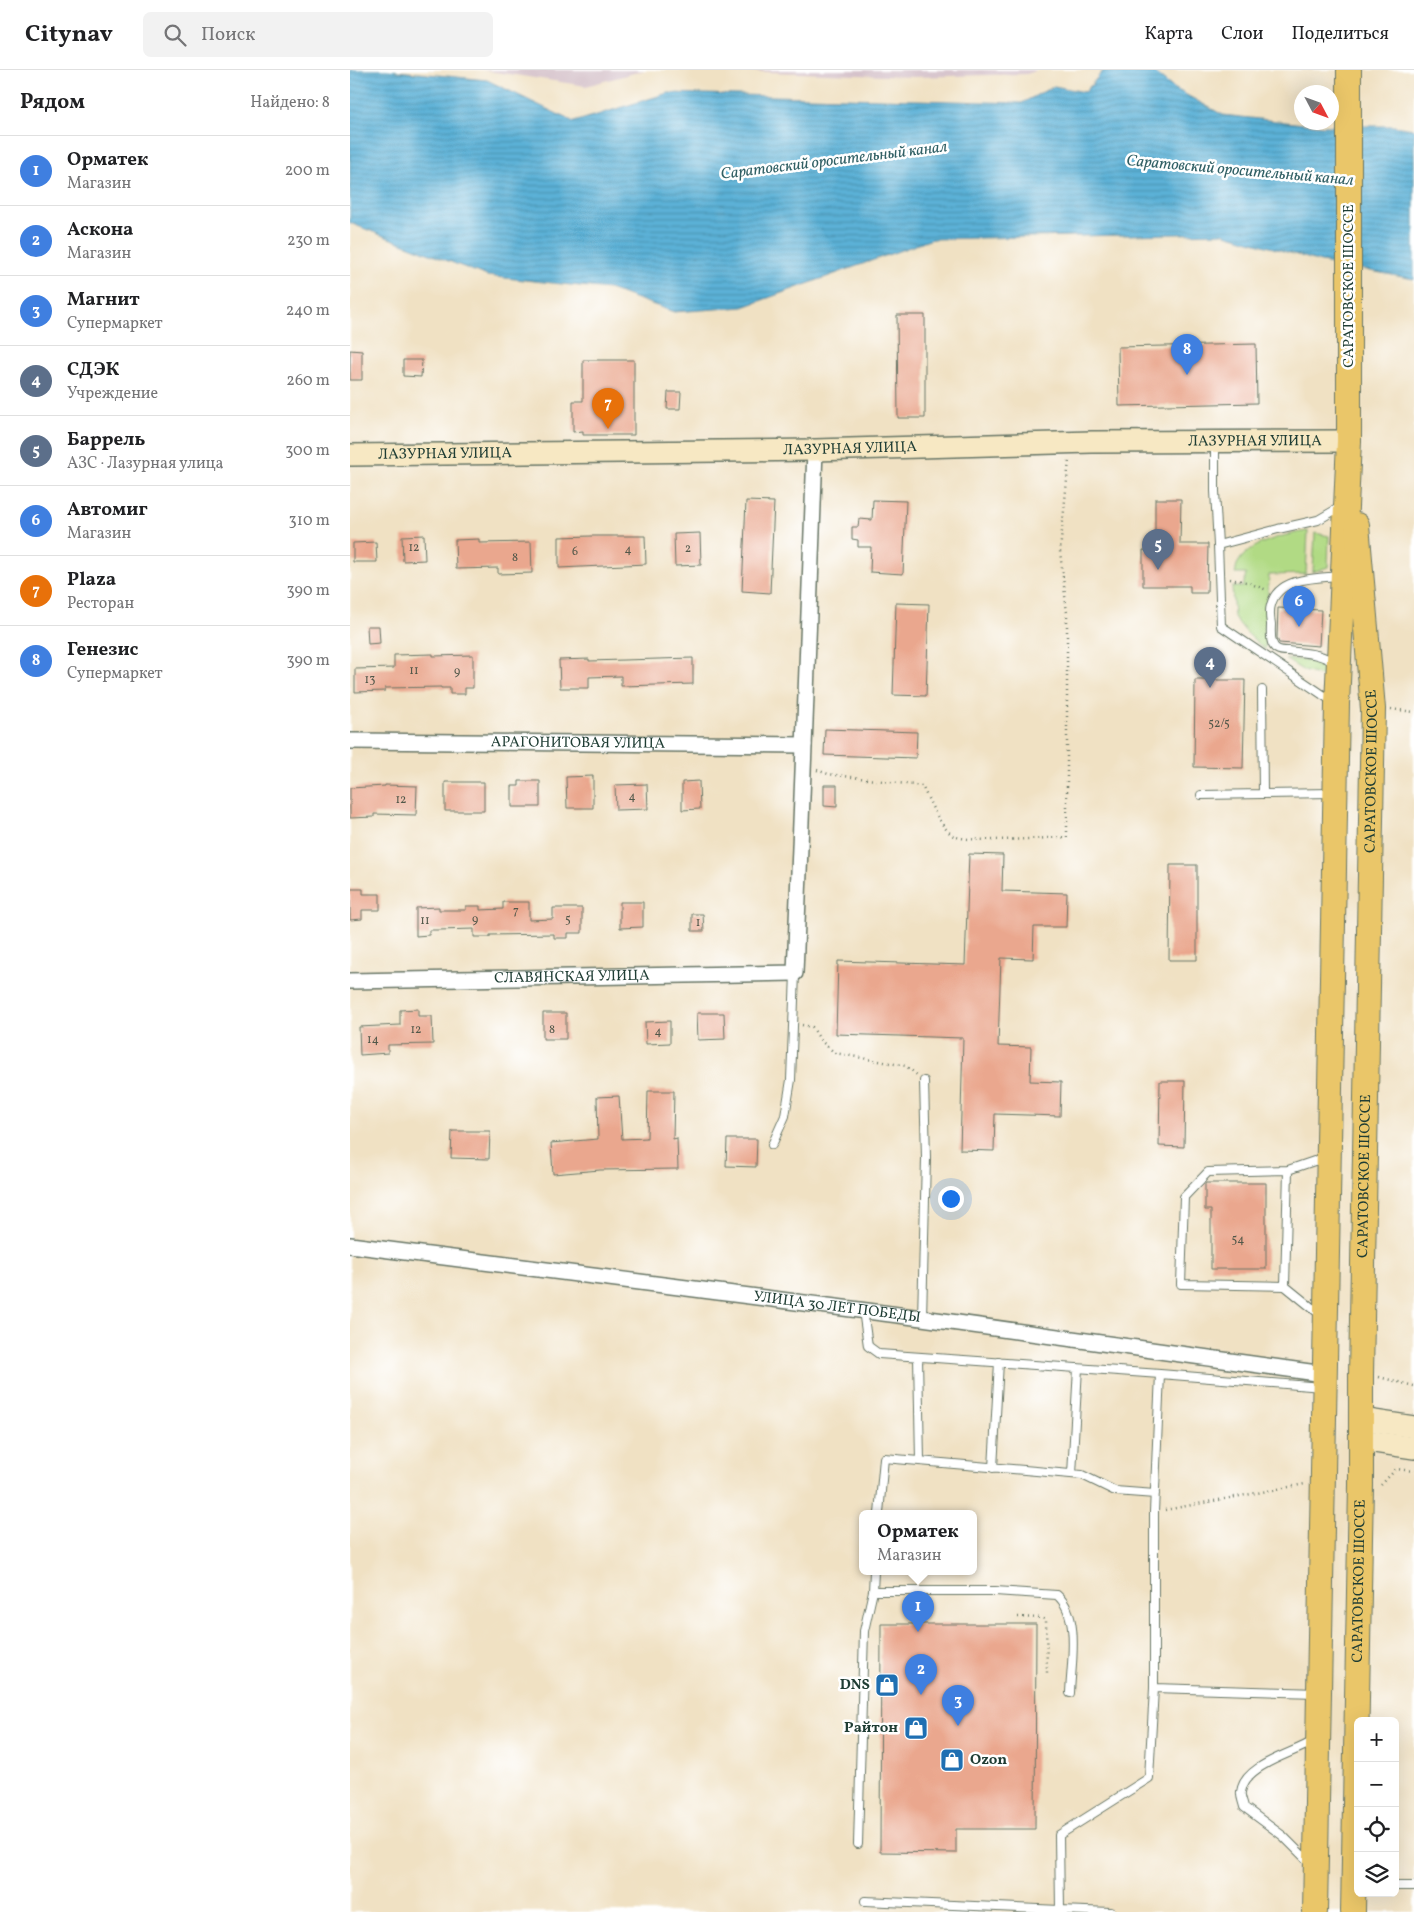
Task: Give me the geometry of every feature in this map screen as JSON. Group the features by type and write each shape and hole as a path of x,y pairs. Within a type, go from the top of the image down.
{"main road":[{"name":"САРАТОВСКОЕ ШОССЕ","path":"1315,1912 1325,1427 1324,1318 1337,704 1339,668 1352,578 1349,442 1349,70"},
{"name":"САРАТОВСКОЕ ШОССЕ","path":"1349,442 1346,504 1352,578 1373,709 1361,1430 1356,1852"},
{"path":"1325,1427 1361,1430"},
{"name":"САРАТОВСКОЕ ШОССЕ","path":"1353,1912 1355,1897"}],"street":[{"name":"ЛАЗУРНАЯ УЛИЦА","path":"350,455 815,450 1071,443 1349,442"},
{"path":"795,973 815,450"},
{"name":"АРАГОНИТОВАЯ УЛИЦА","path":"350,741 804,745"},
{"name":"СЛАВЯНСКАЯ УЛИЦА","path":"350,981 795,973"},
{"name":"УЛИЦА 30 ЛЕТ ПОБЕДЫ","path":"350,1245 922,1318 1324,1381"},
{"path":"1361,1430 1414,1427"},
{"path":"1361,1430 1414,1448"}],"lane":[{"path":"1215,442 1218,576 1222,626 1337,704"},
{"path":"1218,545 1318,520 1346,504"},
{"path":"1339,668 1327,658 1312,654 1278,650 1273,646 1270,632 1270,607 1275,596 1284,588 1298,581 1352,578"},
{"path":"1262,690 1263,794"},
{"path":"1201,794 1335,793"},
{"path":"772,1145 785,1116 791,1080 795,973"},
{"path":"922,1318 926,1158 924,1081"},
{"path":"1324,1318 1284,1286 1180,1284 1184,1197 1208,1172 1288,1170 1328,1156"},
{"path":"1284,1286 1288,1170"},
{"path":"863,1310 868,1346 878,1354 1160,1374 1324,1381"},
{"path":"918,1357 920,1461"},
{"path":"993,1468 999,1362"},
{"path":"1072,1474 1078,1368"},
{"path":"1060,1910 1059,1835 1149,1778 1154,1688 1154,1512 1160,1374"},
{"path":"879,1510 884,1458 1082,1475 1115,1491 1155,1494"},
{"path":"858,1844 864,1631 873,1591 874,1575"},
{"path":"873,1591 995,1591 1057,1595 1065,1604 1072,1623 1070,1693"},
{"path":"1154,1688 1319,1693"},
{"path":"1316,1868 1284,1836 1244,1807 1241,1792 1247,1777 1255,1769 1303,1748 1318,1738"},
{"path":"1399,1886 1414,1886"},
{"path":"866,1902 1111,1912"}],"path":[{"path":"804,764 828,774 922,786 941,822 953,836 974,840 1066,837 1067,613 1060,551 1071,443"},
{"path":"1218,576 1246,582 1268,590 1275,596"},
{"path":"793,1023 812,1027 821,1041 835,1053 906,1066 924,1081"},
{"path":"1377,1377 1414,1386"},
{"path":"1378,1487 1396,1469 1414,1472"},
{"path":"1154,1512 1305,1484"},
{"path":"1018,1616 1046,1620 1047,1672"}],"shaded area":[{"path":"482,70 645,70 586,86"},
{"path":"708,70 1037,70 1027,74 914,77"}],"green space":[{"path":"1308,531 1306,574 1269,575 1265,650 1246,632 1234,617 1232,587 1243,587 1246,574 1235,574 1237,565 1243,556 1259,544 1290,534"},
{"path":"1315,533 1329,536 1328,567 1313,572"},
{"path":"1285,659 1325,661 1325,677 1304,671"}],"water":[{"name":"Саратовский оросительный канал","path":"350,70 387,70 487,80 574,122 668,93 1022,103 1054,86 1085,92 1104,70 1151,70 1172,87 1223,115 1294,123 1294,130 1339,130 1339,126 1393,126 1414,129 1414,279 1321,262 1222,233 932,239 743,307 674,312 609,289 487,276 350,223"}],"building":[{"path":"897,315 925,315 925,418 898,418"},
{"path":"1256,344 1257,403 1119,406 1118,347"},
{"path":"350,350 362,351 362,380 350,380"},
{"path":"403,360 422,360 421,377 403,376"},
{"path":"583,360 634,360 634,435 583,435 583,431 573,432 573,401 583,401"},
{"path":"668,392 681,392 680,409 667,409"},
{"path":"1155,499 1181,499 1180,544 1208,544 1207,593 1190,593 1190,586 1143,586 1143,550 1155,551"},
{"path":"873,500 906,501 903,574 870,572 871,547 858,547 858,540 852,539 852,527 858,527 859,519 872,520"},
{"path":"746,501 774,502 770,593 742,591"},
{"path":"700,533 701,565 675,566 674,534"},
{"path":"424,535 425,560 403,561 402,536"},
{"path":"645,536 646,564 559,568 559,537"},
{"path":"479,539 479,543 531,542 532,573 498,574 498,568 456,569 455,540"},
{"path":"376,542 377,562 353,562 353,543"},
{"path":"896,603 929,604 926,696 893,695"},
{"path":"1278,608 1321,610 1319,646 1279,643 1277,638"},
{"path":"367,626 379,626 380,643 368,644"},
{"path":"433,654 433,656 473,655 473,688 465,688 465,694 450,694 450,688 441,687 385,688 385,691 355,692 355,669 394,668 394,655"},
{"path":"693,658 693,684 621,686 621,676 589,677 589,688 560,688 559,660"},
{"path":"1195,680 1245,680 1243,768 1194,767"},
{"path":"825,729 917,732 916,758 824,755"},
{"path":"593,776 593,808 567,808 566,777"},
{"path":"519,781 540,781 540,807 512,807 512,786 519,786"},
{"path":"699,781 700,809 682,810 682,782"},
{"path":"445,782 484,782 484,811 445,811"},
{"path":"647,784 648,809 616,810 615,785"},
{"path":"385,785 417,786 416,815 374,814 374,817 350,818 350,788"},
{"path":"824,785 837,785 837,807 824,806"},
{"path":"969,854 1003,855 1002,891 1067,893 1066,927 1034,927 1033,959 1001,958 998,1046 1031,1047 1030,1081 1061,1082 1060,1116 995,1114 994,1151 960,1150 963,1038 836,1034 838,961 965,965"},
{"path":"1170,865 1197,865 1197,960 1169,960"},
{"path":"350,889 363,889 363,894 380,894 380,910 362,910 362,919 350,920"},
{"path":"503,902 529,902 529,920 553,919 553,908 582,908 582,933 568,933 568,938 554,938 554,934 474,937 474,929 429,930 429,935 416,936 416,908 439,907 439,910 466,910 466,906 480,906 480,910 503,909"},
{"path":"620,902 643,902 643,927 620,928"},
{"path":"692,914 703,914 704,931 692,931"},
{"path":"418,1009 418,1016 432,1016 433,1044 388,1045 388,1053 360,1055 359,1027 400,1025 400,1010"},
{"path":"543,1013 566,1013 566,1039 543,1039"},
{"path":"697,1013 724,1013 725,1039 698,1040"},
{"path":"670,1021 670,1043 646,1044 645,1022"},
{"path":"1160,1081 1185,1081 1184,1147 1159,1146"},
{"path":"648,1091 674,1091 673,1139 677,1138 678,1169 600,1170 553,1174 551,1143 598,1139 597,1097 619,1096 622,1139 647,1138"},
{"path":"452,1131 490,1131 489,1159 451,1158"},
{"path":"727,1139 757,1139 756,1167 726,1166"},
{"path":"1205,1183 1266,1183 1266,1269 1211,1269 1211,1210 1205,1210"},
{"path":"881,1624 1036,1624 1035,1829 956,1829 956,1853 880,1852"}],"place":[{"name":"Генезис","path":"1187,375"},
{"name":"Plaza","path":"608,429"},
{"name":"Баррель","path":"1158,570"},
{"name":"Автомиг","path":"1299,627"},
{"name":"СДЭК","path":"1210,688"},
{"name":"Орматек","path":"918,1632"},
{"name":"DNS","path":"887,1685"},
{"name":"Аскона","path":"921,1695"},
{"name":"Магнит","path":"958,1726"},
{"name":"Райтон","path":"916,1728"},
{"name":"Ozon","path":"952,1760"}]}
